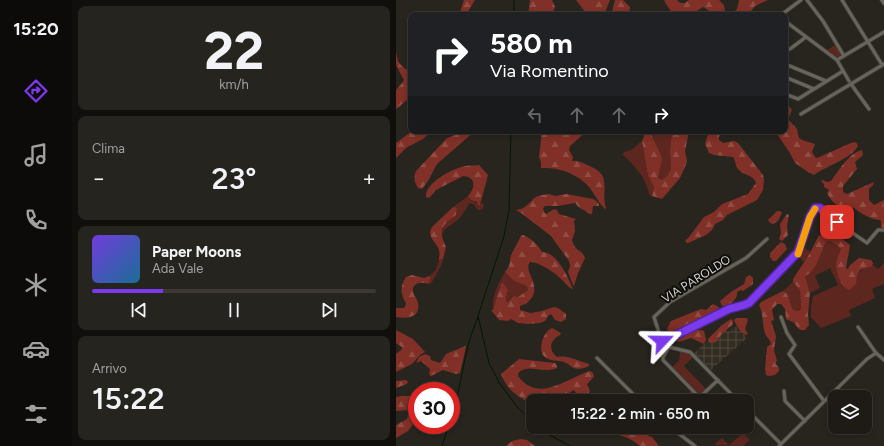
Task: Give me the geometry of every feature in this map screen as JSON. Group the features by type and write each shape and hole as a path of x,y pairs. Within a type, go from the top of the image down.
{"street":[{"path":"786,12 801,0"},
{"path":"806,0 822,21 844,56"},
{"path":"801,114 850,82 882,64 842,0"},
{"path":"788,23 836,60 869,109"},
{"path":"836,60 884,32"},
{"path":"790,49 806,37"},
{"path":"788,65 826,81"},
{"path":"788,95 798,99 843,71"},
{"path":"788,77 814,89"},
{"path":"731,394 690,352 669,347 662,342 729,309 749,303 798,252 810,217 815,208 820,208 867,243 878,230 884,230"},
{"name":"VIA PAROLDO","path":"662,342 654,317 670,302 746,258 767,239"},
{"path":"781,317 787,333 796,345 789,354 824,401"},
{"path":"858,327 876,354 884,360"},
{"path":"669,347 663,357 663,360 698,396 702,395 718,380"},
{"path":"754,417 780,445 867,359 876,354"},
{"path":"597,358 633,394"},
{"path":"784,390 786,402 804,421"},
{"path":"679,434 695,446"}],"shaded area":[{"path":"835,45 841,55 836,58 826,51"},
{"path":"653,134 672,134 670,151 671,169 667,176 662,180 658,178 659,160"},
{"path":"642,141 648,176 654,187 652,196 649,194 648,188 632,163 623,155 624,152 631,150"},
{"path":"468,196 471,200 480,205 482,202 484,205 483,207 478,210 473,204 470,203 460,218 444,230 442,236 445,223 456,215 457,209 453,207"},
{"path":"830,241 841,249 836,265 856,284 857,276 861,271 873,265 878,269 884,263 884,284 872,289 875,298 849,310 851,316 821,328 811,317 813,296 838,285 830,268 815,276 820,288 810,293 805,276 812,271 826,242"},
{"path":"802,247 811,252 804,262 798,256"},
{"path":"443,259 442,264 432,282 430,284 425,284 431,279 429,276 436,270 439,260"},
{"path":"505,272 514,281 527,286 528,290 518,297 512,296 507,303 506,299 508,292 499,287 499,293 493,310 494,295"},
{"path":"793,282 800,290 801,309 799,311 793,310 787,295 783,291"},
{"path":"739,326 747,338 710,371 693,354 723,327 728,332 732,328"},
{"path":"680,350 687,352 693,357 684,366 706,389 699,394 672,367 679,361"},
{"path":"742,434 744,434 750,440 743,446 714,445 722,438 729,445"}],"green space":[{"path":"464,0 475,0 468,12 460,12"},
{"path":"530,0 552,0 555,7 553,12 528,12"},
{"path":"576,0 610,0 605,12 584,12"},
{"path":"615,0 623,0 630,7 629,12 612,12"},
{"path":"664,0 677,0 680,3 685,3 689,0 719,0 724,5 725,12 709,12 703,7 696,12 671,12"},
{"path":"739,0 768,0 755,6 750,12 734,12 738,6"},
{"path":"396,51 400,64 408,71 408,98 396,109 396,90 404,80 396,65"},
{"path":"788,106 792,110 788,119"},
{"path":"788,119 797,129 799,138 815,144 812,152 817,158 851,143 856,142 858,146 855,151 844,159 814,175 795,163 777,134 788,134"},
{"path":"408,134 429,134 423,139 406,148 396,158 396,143"},
{"path":"458,134 472,134 437,164 422,189 418,188 414,179 417,170 447,138"},
{"path":"542,134 584,134 570,146 569,150 573,157 572,161 582,163 601,173 604,183 606,208 605,209 600,203 589,187 578,178 558,169 541,168 539,157"},
{"path":"645,134 652,134 662,158 658,178 662,180 667,176 671,169 670,151 672,134 688,134 685,151 687,161 685,167 680,178 662,199 652,196 654,187 648,176 642,141"},
{"path":"708,134 720,134 719,140 723,143 734,141 738,143 763,175 763,190 757,200 727,215 723,220 715,224 712,230 706,235 688,243 685,241 704,217 714,212 722,204 748,194 756,183 751,176 738,169 733,157 709,153 705,144"},
{"path":"862,150 863,155 855,162 857,169 843,186 843,192 847,194 874,182 869,189 869,200 874,205 884,200 884,230 881,229 880,220 865,215 853,207 849,210 845,210 836,204 827,193 829,190 824,187 824,184 821,181 831,181 849,158"},
{"path":"479,165 488,175 480,205 471,200 468,196 472,190 473,181 471,178 463,176 436,190 429,198 426,197 430,186 441,177 461,167"},
{"path":"549,194 555,196 566,194 593,199 599,204 599,206 593,206 592,214 580,208 575,203 558,206 545,206 543,208 546,214 554,209 557,210 559,214 576,219 574,221 575,231 572,240 575,247 584,255 585,258 574,286 568,272 570,266 569,261 551,236 516,210 522,209 537,197"},
{"path":"453,207 457,208 456,215 442,228 442,236 446,247 443,259 439,260 439,250 430,234 430,230"},
{"path":"777,211 782,213 778,221 773,224 770,223 768,220"},
{"path":"787,214 789,215 787,226 788,235 782,241 779,239 781,233 780,224"},
{"path":"826,229 835,233 850,245 846,268 848,269 850,265 859,258 871,260 873,263 872,266 860,270 857,276 856,284 849,290 844,286 838,276 836,261 841,249 830,241 826,242 815,266 809,274 805,276 810,293 808,314 809,325 805,330 799,329 793,322 786,319 785,309 781,304 777,304 772,310 774,320 771,321 776,336 774,350 777,361 775,363 779,368 779,371 775,375 766,375 765,369 767,347 771,344 765,332 759,305 761,302 783,291 787,294 793,310 799,311 801,309 800,290 793,282 793,279 810,253 819,235 822,236"},
{"path":"523,235 534,242 542,252 552,256 557,261 565,272 573,289 542,265 530,262 528,266 534,285 533,296 526,304 520,306 520,310 531,313 554,307 558,308 566,314 566,319 561,322 555,320 551,314 545,321 540,323 518,323 511,319 508,321 499,320 491,310 493,310 501,284 503,283 508,290 506,299 507,303 513,296 518,297 528,290 527,286 514,281 505,272 509,266 511,255 521,236"},
{"path":"781,242 785,244 787,249 776,261 773,261 770,257 770,253"},
{"path":"412,275 424,278 429,276 431,278 428,283 418,283 413,287 418,308 415,315 404,318 396,317 396,308 405,307 406,303 402,293 403,284 406,277"},
{"path":"750,275 753,278 753,284 743,291 741,290 737,292 735,300 722,306 720,301 744,284 746,277"},
{"path":"713,304 719,307 715,314 673,335 671,335 667,329 671,321 701,309 706,310"},
{"path":"736,318 747,318 748,320 745,329 748,334 746,335 742,332 736,325 734,320"},
{"path":"731,319 733,324 720,336 716,342 709,342 708,339 722,325"},
{"path":"552,328 561,333 551,344 554,354 557,357 565,357 589,364 589,366 576,369 567,363 548,359 543,355 541,348 544,336"},
{"path":"396,330 413,339 425,352 412,364 396,372 396,354 402,347 396,343"},
{"path":"689,331 704,331 706,340 704,344 691,338 679,342 676,340 676,337"},
{"path":"465,346 460,373 456,374 443,370 431,376 429,374 430,369 421,361 416,363 419,357 425,354 430,356 431,360 440,363 446,354"},
{"path":"519,359 555,363 557,366 557,368 550,370 526,369 519,372 518,376 526,384 535,388 544,389 553,387 590,371 593,373 594,377 587,384 590,391 588,394 576,394 574,390 567,394 526,394 526,401 512,392 503,380 501,374"},
{"path":"406,380 408,382 407,384 396,388 396,381"},
{"path":"408,396 408,410 396,411 396,397"},
{"path":"408,414 408,431 396,438 396,425 407,419"},
{"path":"618,434 646,434 652,437 659,446 640,446 632,440"},
{"path":"515,440 527,440 535,446 506,446"}],"waterway":[{"path":"514,0 514,12"},
{"path":"511,134 509,210 504,236 478,316 489,363 500,384 518,408 526,415"},
{"path":"460,384 469,342 478,317"},
{"path":"442,446 446,434"},
{"path":"548,434 570,446"}],"slow traffic":[{"path":"798,254 810,217 815,209"}],"route":[{"path":"662,341 717,314 749,303 798,252 810,217 815,208 820,208 837,222"}]}
